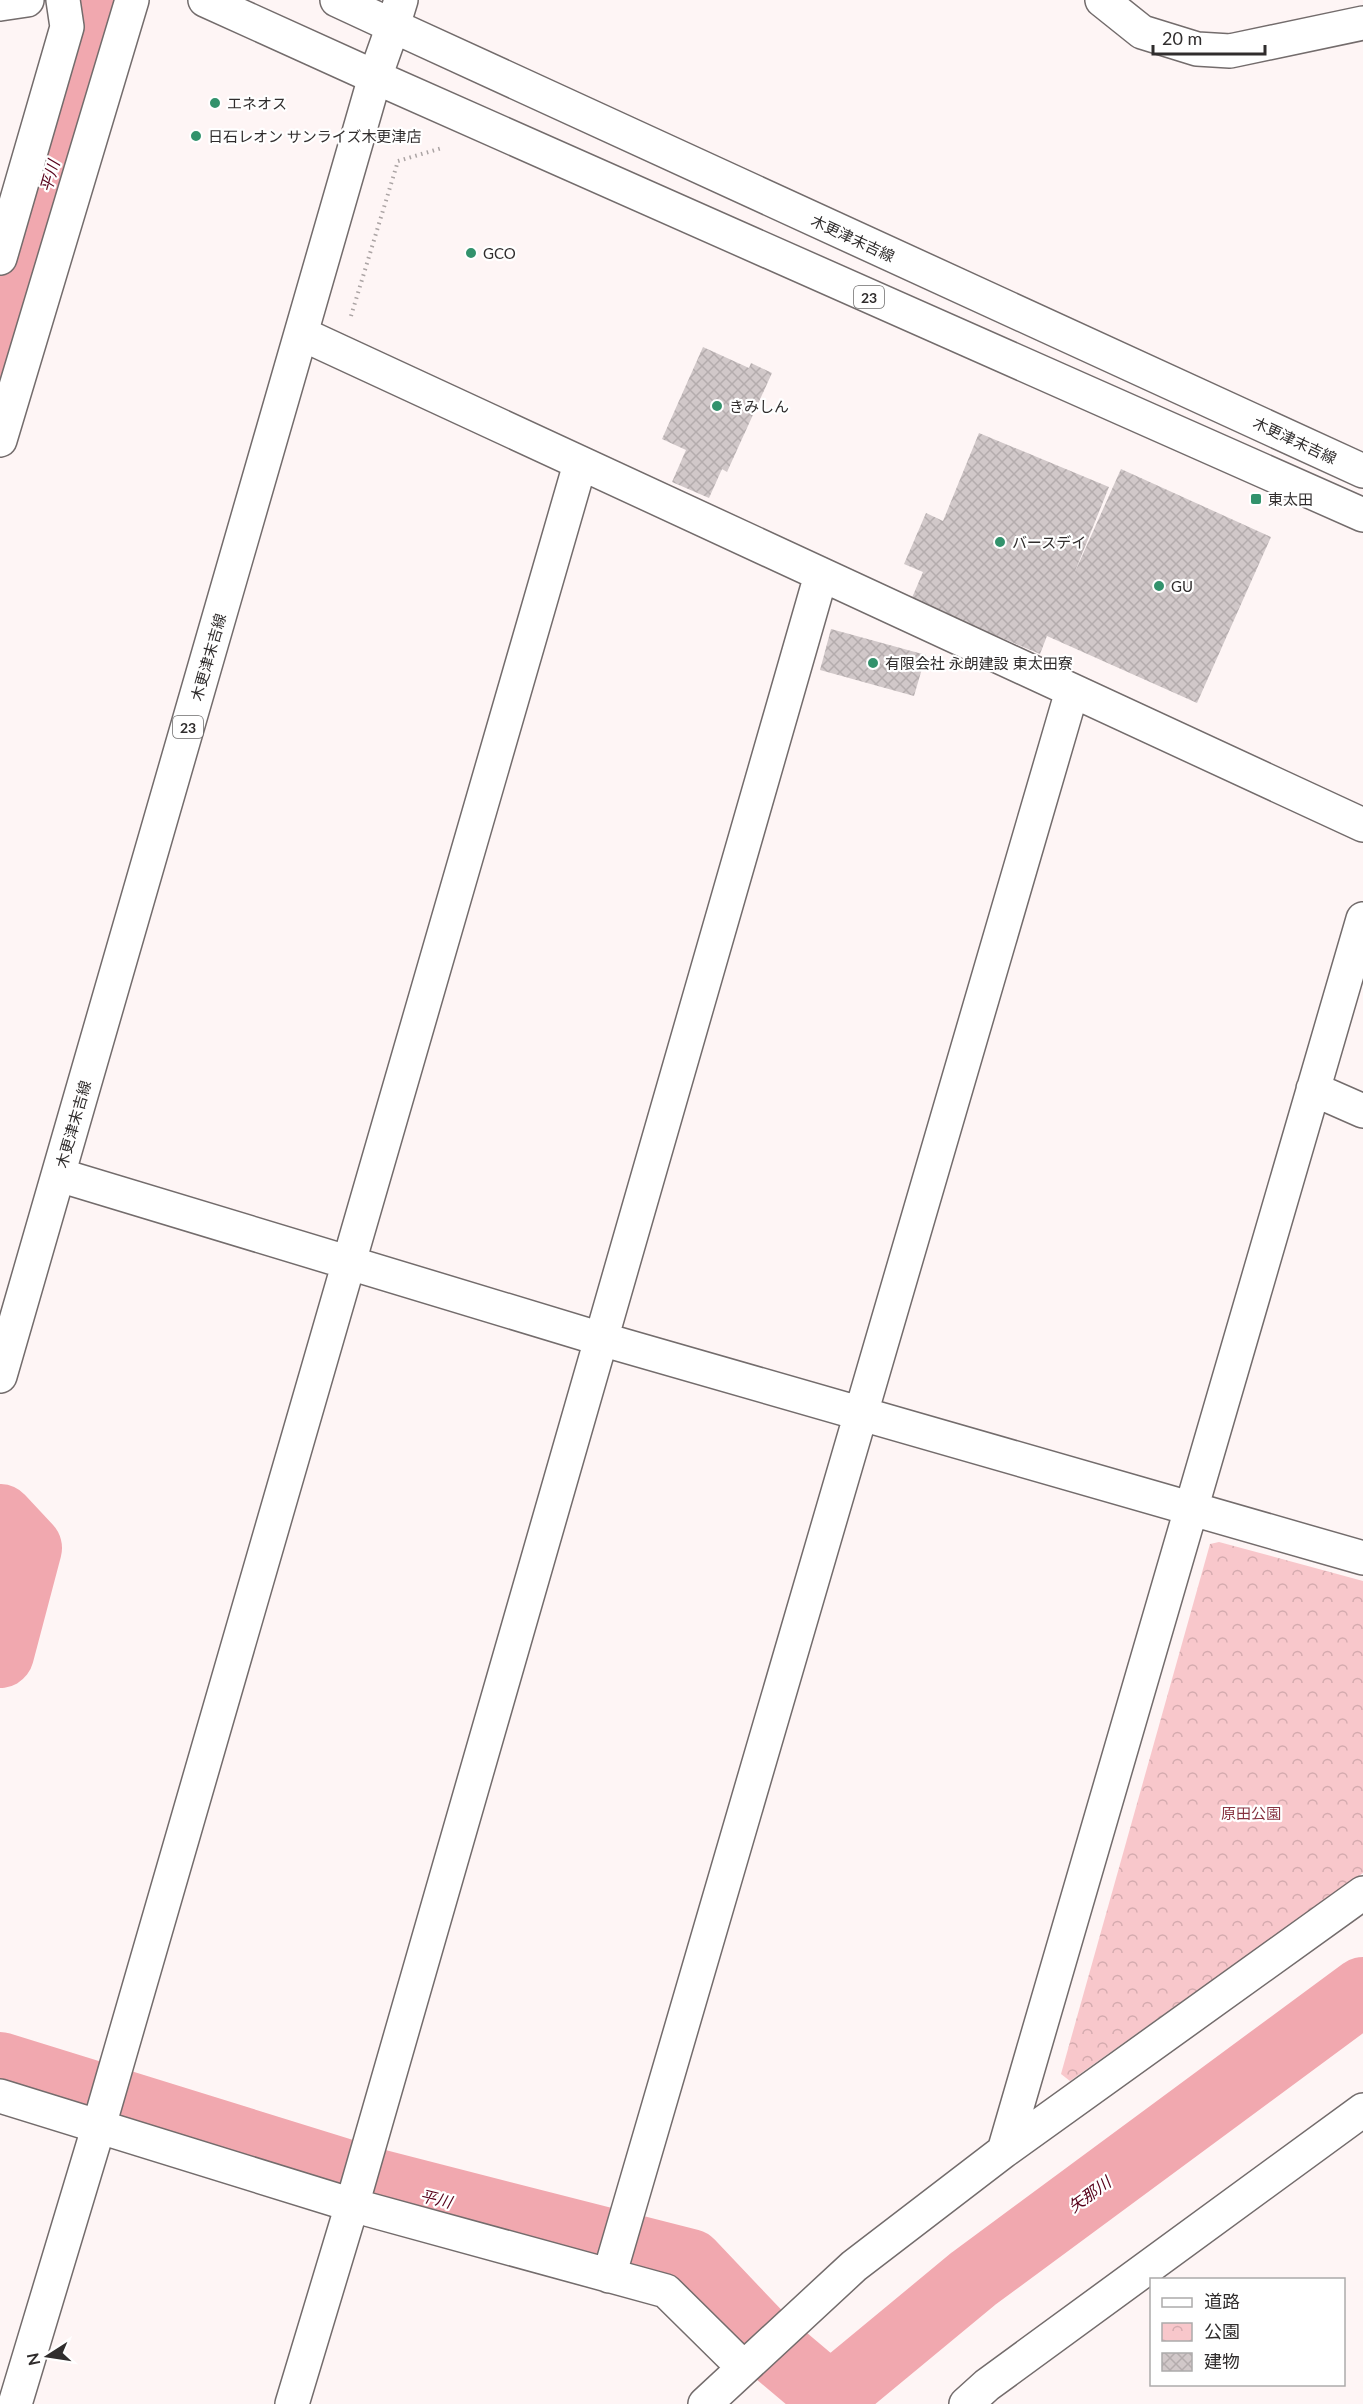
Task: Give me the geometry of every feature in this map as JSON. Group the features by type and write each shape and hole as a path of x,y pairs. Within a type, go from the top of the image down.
{"street":[{"path":"0,4 27,0"},
{"path":"0,258 67,27 63,0"},
{"path":"0,440 132,0"},
{"path":"205,0 375,77"},
{"path":"337,0 397,13"},
{"path":"1102,0 1142,32 1197,49 1230,51 1363,23"},
{"name":"木更津末吉線","path":"0,1376 375,77 397,13 1363,471"},
{"name":"23","path":"375,77 1363,515"},
{"path":"302,334 1363,825"},
{"path":"15,2404 101,2119 580,464"},
{"path":"292,2404 358,2184 821,575"},
{"path":"614,2256 1072,691"},
{"path":"1004,2151 1363,919"},
{"path":"1313,1089 1363,1111"},
{"path":"59,1175 601,1339 1363,1558"},
{"path":"705,2404 854,2266 1004,2151 1363,1893"},
{"path":"0,2096 358,2184 614,2256 761,2352"},
{"path":"966,2404 987,2385 1363,2110"}],"path":[{"path":"352,324 351,315 398,161 444,147"}],"green space":[{"name":"原田公園","path":"1219,1542 1363,1581 1363,1873 1070,2081 1061,2074 1210,1544"}],"building":[{"name":"きみしん","path":"703,347 749,368 751,363 772,373 727,472 722,469 709,498 672,482 686,450 662,439"},
{"path":"979,433 1109,487 1074,574 1121,469 1271,537 1197,703 1047,636 1040,654 911,600 923,572 904,564 926,513 943,521"},
{"name":"有限会社 永朗建設 東太田寮","path":"831,629 926,655 914,696 820,670"}],"waterway":[{"name":"平川","path":"0,351 97,17 99,0"},
{"name":"平川","path":"0,1518 28,1548 0,1654"},
{"name":"矢那川","path":"822,2404 973,2279 1363,1991"},
{"name":"平川","path":"0,2066 377,2183 690,2263 765,2342 829,2396"}],"place":[{"name":"エネオス","path":"215,103"},
{"name":"日石レオン サンライズ木更津店","path":"196,136"},
{"name":"GCO","path":"471,253"},
{"name":"きみしん","path":"717,406"},
{"name":"東太田","path":"1256,499"},
{"name":"バースデイ","path":"1000,542"},
{"name":"GU","path":"1159,586"},
{"name":"有限会社 永朗建設 東太田寮","path":"873,663"}]}
